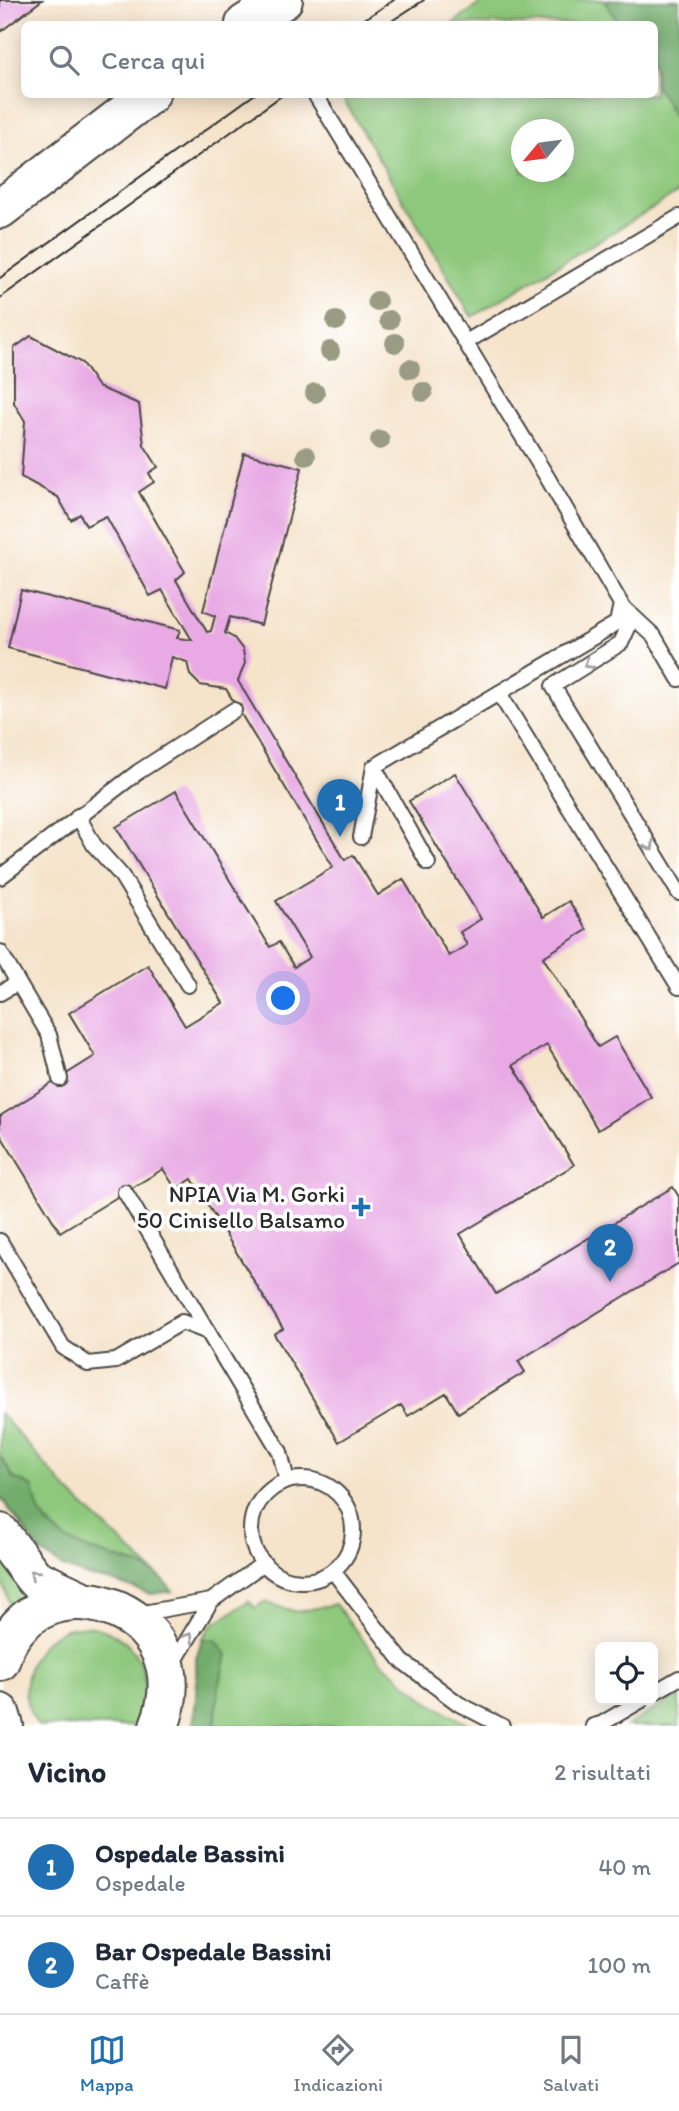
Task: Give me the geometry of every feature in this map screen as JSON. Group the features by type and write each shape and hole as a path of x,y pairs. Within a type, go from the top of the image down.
{"street":[{"path":"0,209 145,98"},
{"path":"0,1533 34,1578 81,1600 106,1604 130,1615 147,1631 160,1650 166,1708"},
{"path":"1,1651 16,1630 34,1614 57,1604 81,1600"},
{"path":"0,1713 4,1726"}],"lane":[{"path":"317,98 621,604 654,636 679,679"},
{"path":"466,342 679,217"},
{"path":"361,837 374,767 617,623 621,604"},
{"path":"633,617 621,643 553,686 679,893"},
{"path":"499,692 679,986"},
{"path":"0,877 138,772 234,710"},
{"path":"374,767 428,863"},
{"path":"78,816 94,845 121,875 188,985"},
{"path":"0,952 49,1035 60,1079"},
{"path":"0,993 17,983"},
{"path":"125,1192 280,1452 286,1481"},
{"path":"0,1241 63,1347 88,1364 116,1361 182,1322 208,1332"},
{"path":"286,1481 318,1481 332,1488 344,1499 351,1513 354,1529 348,1552 333,1571 320,1578 305,1581 275,1573 255,1549 251,1532 253,1516 260,1501 286,1481"},
{"path":"130,1615 166,1611 192,1603 211,1601 264,1563"},
{"path":"333,1571 402,1661 459,1704 502,1726"},
{"path":"166,1708 211,1601"},
{"path":"658,1690 679,1678"},
{"path":"593,1726 633,1705"}],"green space":[{"path":"485,0 679,0 679,192 472,317 343,98 658,98 658,21 456,21"},
{"path":"604,0 679,0 679,125 658,89 658,21 617,21"},
{"path":"0,1413 68,1491 173,1591 151,1594 87,1576 63,1567 40,1551 0,1497"},
{"path":"0,1456 14,1478 33,1487 40,1513 64,1538 92,1551 153,1572 173,1591 151,1594 87,1576 63,1567 40,1551 0,1496"},
{"path":"0,1558 40,1597 14,1614 0,1577"},
{"path":"249,1601 255,1608 264,1602 297,1612 335,1604 379,1660 428,1702 471,1726 193,1726 197,1691 196,1659 202,1639 212,1625"},
{"path":"88,1626 120,1638 135,1653 145,1685 139,1717 132,1726 39,1726 26,1700 28,1671 34,1658 53,1636 66,1629"},
{"path":"202,1639 216,1640 227,1655 219,1687 215,1726 193,1726 197,1691 196,1659"},
{"path":"679,1695 679,1726 627,1726"}],"building":[{"path":"0,0 42,0 0,32"},
{"path":"31,336 82,363 98,387 139,404 144,445 158,467 149,473 154,482 139,492 185,572 176,580 207,632 211,631 215,616 203,611 244,453 302,468 261,625 230,617 225,633 234,638 243,650 245,663 238,681 345,860 353,855 378,895 403,879 449,956 467,945 460,932 481,919 409,801 455,773 543,917 569,901 587,930 543,957 598,1047 615,1037 651,1097 598,1130 547,1045 513,1065 574,1165 460,1234 496,1294 673,1187 679,1197 679,1263 518,1361 525,1372 458,1413 446,1393 408,1416 401,1405 339,1442 274,1334 283,1329 192,1179 176,1189 163,1169 60,1232 0,1134 0,1116 95,1056 69,1013 148,965 185,1026 223,1003 116,827 176,791 270,947 279,942 294,967 310,957 276,901 333,867 226,689 200,685 190,675 187,662 172,657 165,689 8,648 21,590 180,630 177,638 192,640 162,590 150,596 106,516 86,526 80,514 71,520 58,497 21,477 25,421 14,403 14,348"}],"tram line":[{"path":"362,21 394,0"},
{"path":"392,21 424,0"},
{"path":"0,278 249,98"},
{"path":"0,298 278,98"}],"place":[{"name":"Ospedale Bassini","path":"340,837"},
{"name":"NPIA Via M. Gorki 50 Cinisello Balsamo","path":"361,1207"},
{"name":"Bar Ospedale Bassini","path":"610,1282"}]}
